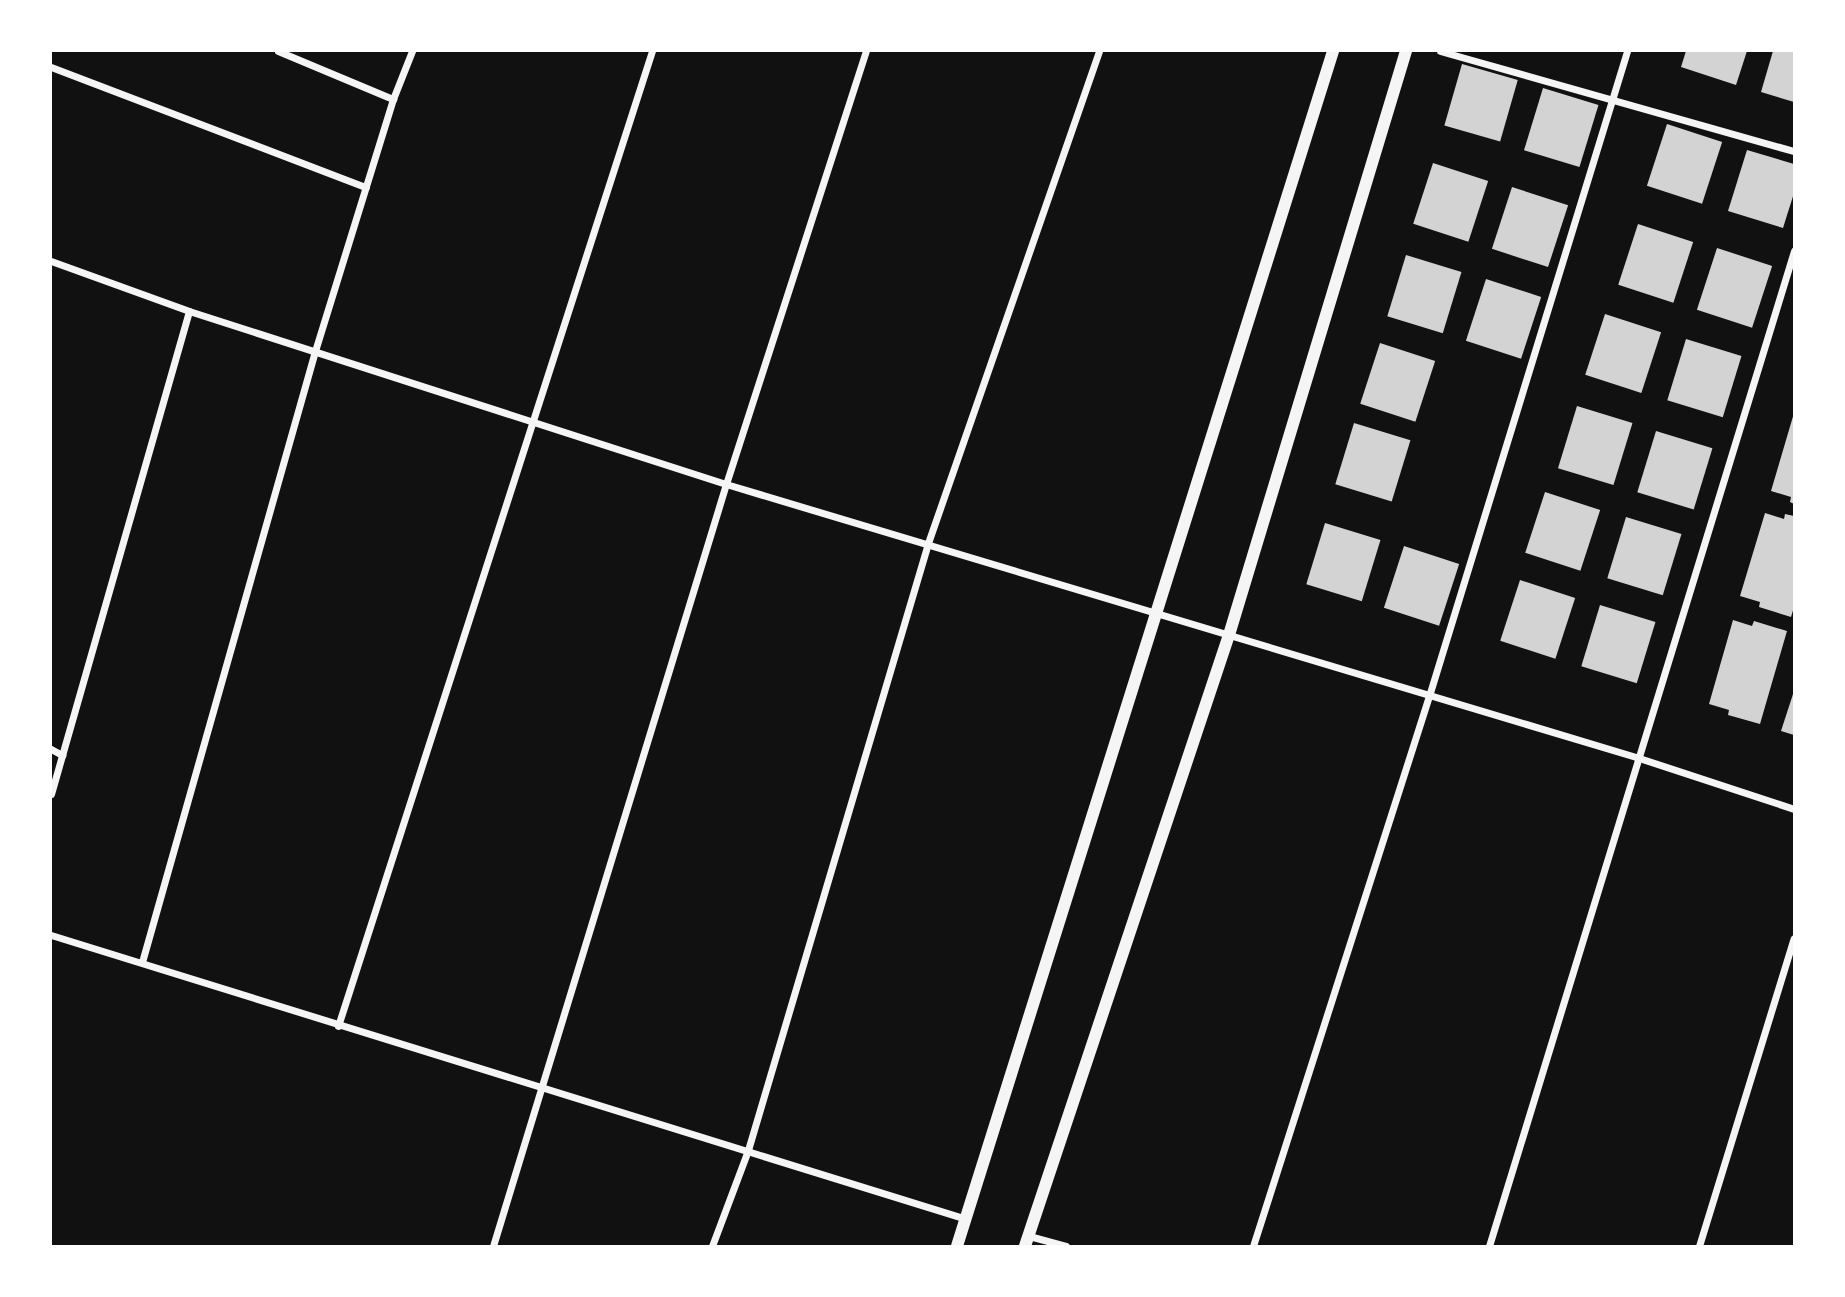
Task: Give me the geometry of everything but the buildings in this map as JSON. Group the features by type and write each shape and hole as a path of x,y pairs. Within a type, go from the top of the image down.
{"street":[{"path":"278,51 393,99"},
{"path":"142,962 315,351 393,99 412,51"},
{"path":"338,1026 652,51"},
{"path":"493,1246 726,484 866,51"},
{"path":"712,1246 748,1150 928,543 1099,51"},
{"path":"957,1246 1333,51"},
{"path":"1066,1246 1027,1241 1229,635 1406,51"},
{"path":"1440,51 1794,151"},
{"path":"1253,1246 1429,696 1627,51"},
{"path":"51,67 366,187"},
{"path":"1489,1246 1636,757 1794,251"},
{"path":"51,261 189,311 726,484 1636,757 1794,809"},
{"path":"51,794 189,311"},
{"path":"51,749 62,755"},
{"path":"51,935 966,1219"},
{"path":"1699,1246 1794,937"}]}
